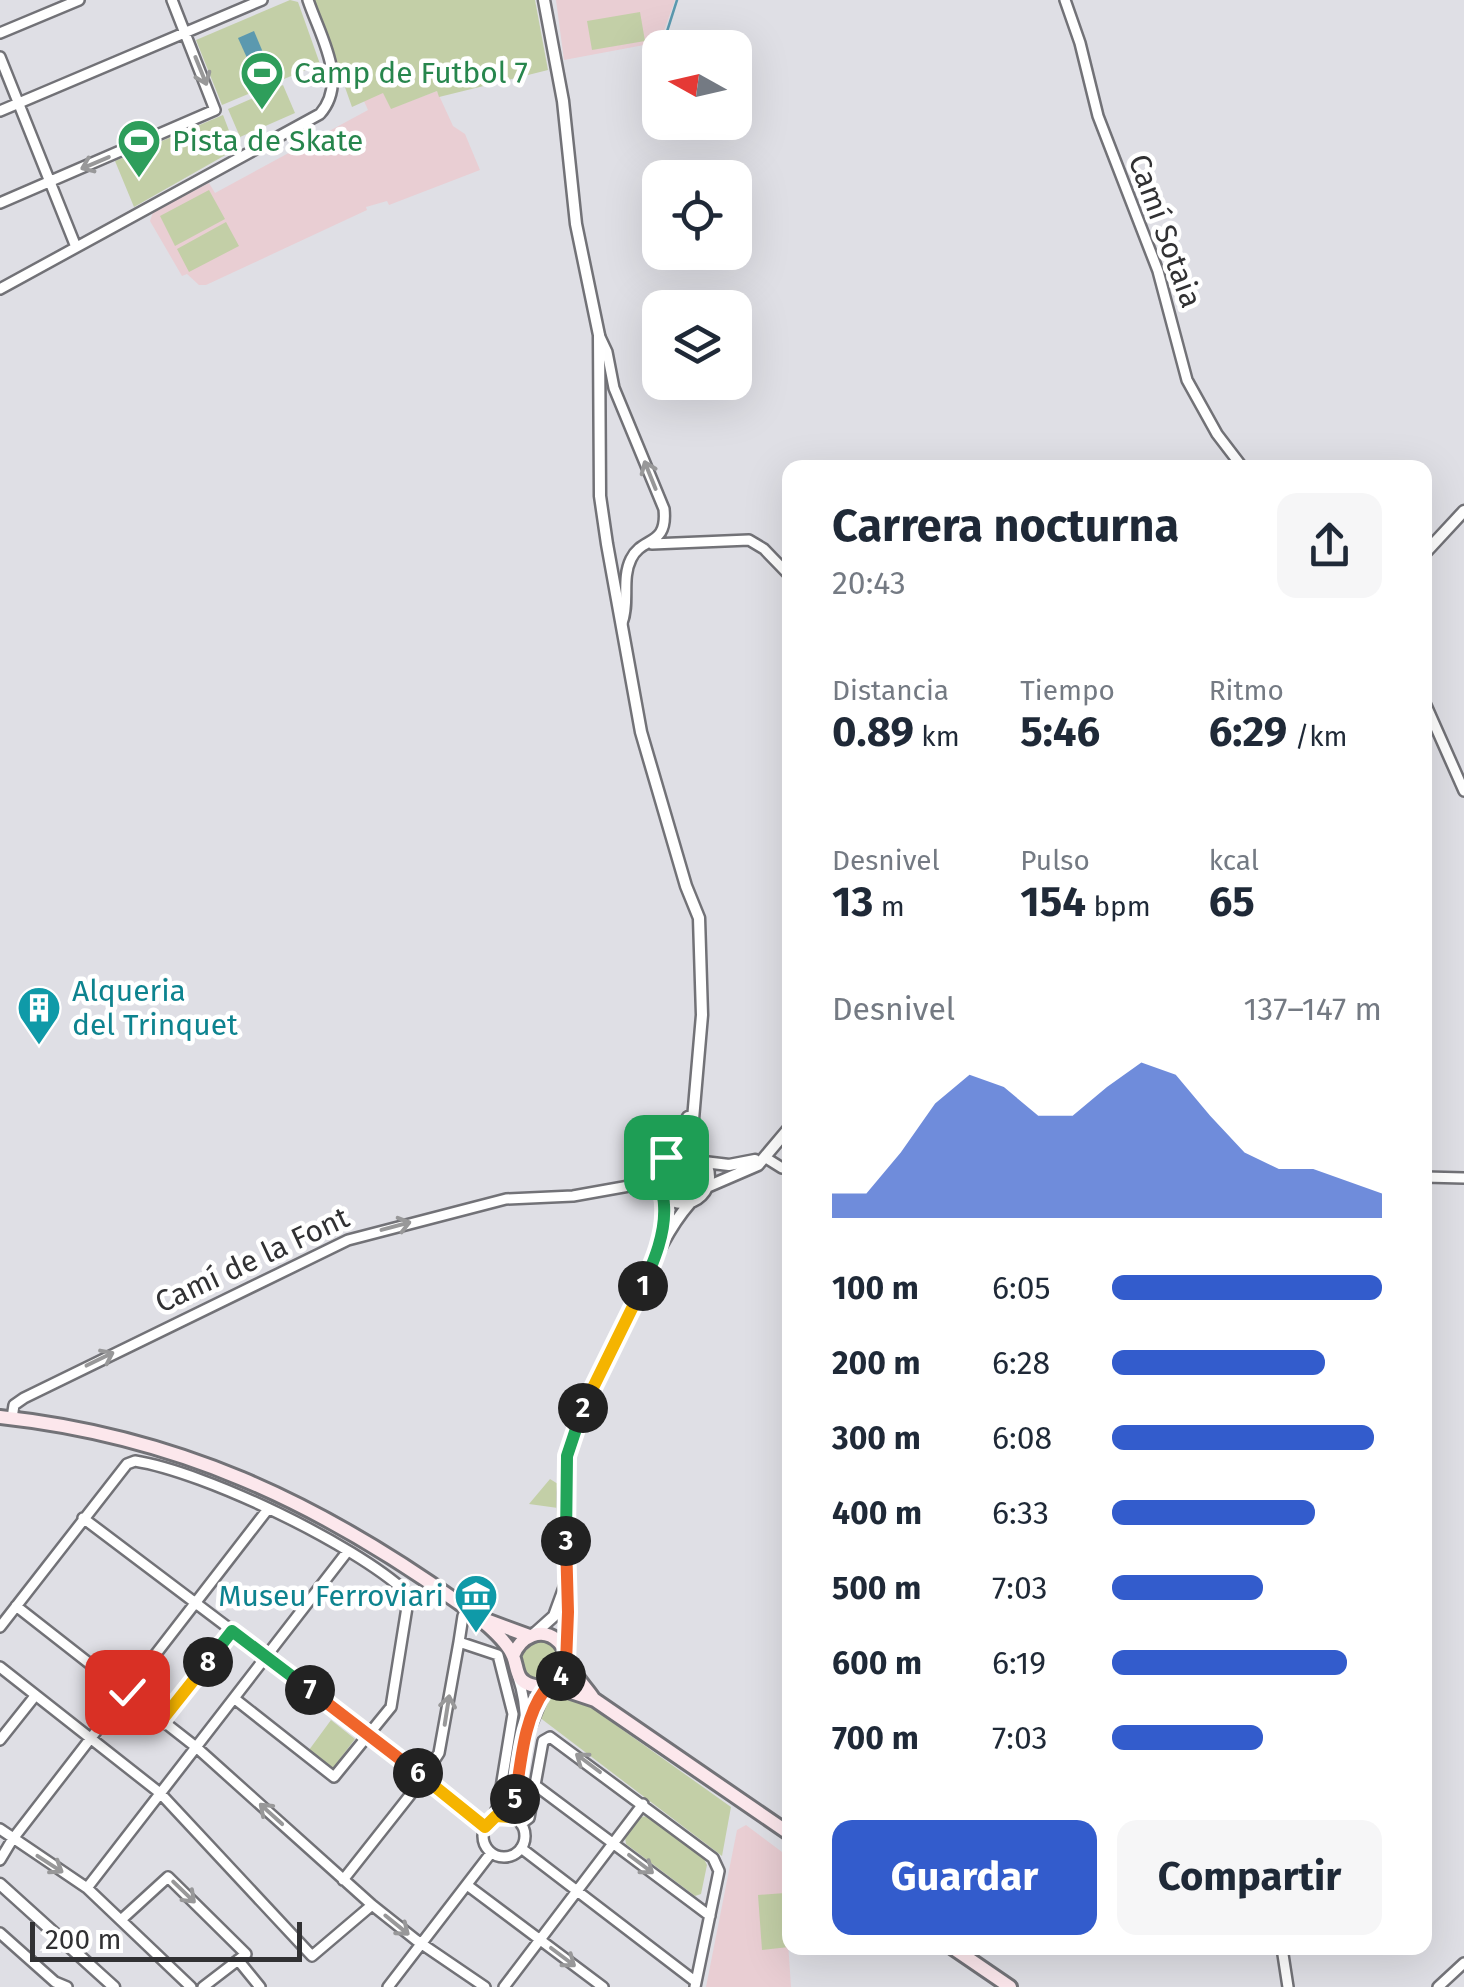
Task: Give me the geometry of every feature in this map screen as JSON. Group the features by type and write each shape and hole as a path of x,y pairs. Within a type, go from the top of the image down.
{"main road":[{"path":"9,1413 136,1440 246,1478 368,1540 480,1618 514,1656 517,1674 534,1686 548,1686 595,1700 782,1829"},
{"path":"480,1618 531,1635 555,1638 595,1700"},
{"path":"514,1656 522,1641 531,1635"},
{"path":"548,1686 563,1674 565,1654"},
{"path":"963,1955 1010,1987"}],"street":[{"path":"0,33 80,0"},
{"path":"0,204 215,110 172,0"},
{"path":"0,111 262,0"},
{"path":"0,288 314,118 331,99 334,76 308,0"},
{"path":"544,0 599,336 600,496 641,732 683,878 700,918 702,1015 692,1131 709,1172 707,1188 690,1202 677,1203 664,1195"},
{"name":"Camí Sotaia","path":"1065,0 1110,150 1158,271 1187,380 1217,434 1237,460"},
{"path":"0,57 76,247"},
{"path":"599,336 607,352 614,388 665,519 662,531 650,544 634,552 629,562 622,623"},
{"path":"1432,546 1464,511"},
{"path":"665,519 681,542"},
{"path":"650,544 749,540 782,568"},
{"path":"1432,719 1464,791"},
{"path":"656,1258 664,1218 664,1195 657,1182 660,1164 670,1155 695,1097"},
{"path":"707,1188 758,1165 782,1137"},
{"path":"670,1155 682,1151 729,1165 766,1158 782,1168"},
{"path":"1432,1177 1464,1178"},
{"name":"Camí de la Font","path":"9,1413 86,1366 348,1240 506,1200 573,1196 657,1182"},
{"path":"565,1654 569,1593 565,1478 570,1444 586,1402 656,1258 690,1202"},
{"path":"0,1628 127,1464 139,1461 268,1509 347,1552 404,1590 408,1601 390,1707 337,1775 329,1776 235,1699"},
{"path":"0,1860 268,1509"},
{"path":"83,1518 488,1823"},
{"path":"87,1888 347,1552"},
{"path":"531,1635 554,1616 566,1580"},
{"path":"16,1606 196,1746 372,1905 485,1987"},
{"path":"344,1880 423,1777 441,1747 463,1616"},
{"path":"162,1720 232,1631"},
{"path":"461,1643 498,1655 513,1709 498,1806 483,1838 491,1853 507,1857 521,1848 525,1834 516,1820 526,1735 524,1698 517,1674"},
{"path":"0,1668 160,1793 312,1956 372,1905"},
{"path":"526,1735 548,1686"},
{"path":"0,1740 35,1696"},
{"path":"488,1823 502,1815 516,1820 529,1818 543,1741 550,1737 643,1804 719,1866 696,1984 521,1848"},
{"path":"535,1785 710,1916"},
{"path":"504,1987 643,1804"},
{"path":"0,1829 87,1888 188,1986"},
{"path":"388,1987 491,1853"},
{"path":"122,1920 168,1876 242,1957 260,1987"},
{"path":"0,1884 114,1987"},
{"path":"468,1885 603,1987"},
{"path":"0,1934 56,1982 68,1987"},
{"path":"1283,1955 1288,1987"},
{"path":"203,1987 242,1957"},
{"path":"1438,1987 1464,1963"}],"shaded area":[{"path":"556,0 675,0 664,30 642,30 642,45 564,60"},
{"path":"437,91 453,126 465,134 480,170 389,205 387,201 366,207 367,210 206,285 199,285 187,274 182,276 150,221 153,212 209,183 215,193 368,110 364,101 383,92 392,108"},
{"path":"746,1825 782,1852 782,1955 789,1955 791,1987 706,1987 737,1830"}],"green space":[{"path":"290,0 298,2 320,64 222,105 196,40"},
{"path":"314,0 535,0 548,70 439,97 437,91 391,109 383,93 352,107"},
{"path":"640,12 642,42 592,50 587,21"},
{"name":"Camp de Futbol 7","path":"283,85 295,113 240,137 228,109"},
{"path":"223,115 236,149 134,207 115,161"},
{"path":"209,190 225,219 175,246 160,216"},
{"path":"226,222 239,246 189,272 177,249"},
{"path":"550,1479 558,1484 558,1508 529,1504"},
{"path":"540,1640 555,1646 561,1661 555,1676 540,1682 525,1676 519,1661 525,1646"},
{"path":"552,1693 582,1701 731,1807 722,1856 539,1717 546,1696"},
{"path":"331,1720 355,1739 333,1768 309,1750"},
{"path":"647,1816 704,1859 707,1865 701,1894 695,1896 626,1844 625,1837 641,1817"},
{"path":"782,1893 782,1948 762,1950 758,1895"}],"water":[{"path":"254,31 267,62 252,69 238,38"}],"waterway":[{"path":"667,30 677,0"}],"place":[{"name":"Camp de Futbol 7","path":"262,111"},
{"name":"Pista de Skate","path":"139,179"},
{"name":"Alqueria del Trinquet","path":"39,1046"},
{"name":"Museu Ferroviari","path":"476,1634"}],"route":[{"path":"127,1692 162,1720 232,1631 485,1827 496,1816 512,1817 526,1735 542,1694 563,1674 566,1663 567,1456 586,1402 656,1258 665,1209 657,1172 666,1157"}]}
